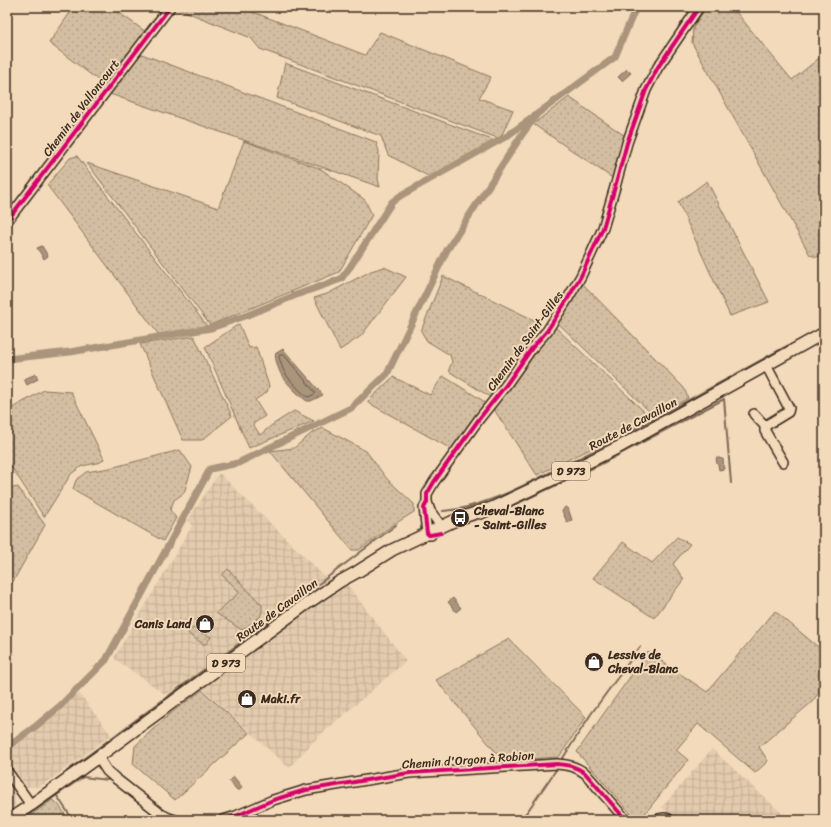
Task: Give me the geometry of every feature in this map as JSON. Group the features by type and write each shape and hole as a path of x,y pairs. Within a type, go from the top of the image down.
{"main road":[{"name":"D 973","path":"766,365 824,333"},
{"name":"Route de Cavaillon","path":"98,757 302,607 339,582 392,550 428,534 462,524 488,509 557,478 621,446 766,365"},
{"name":"Route de Cavaillon","path":"357,572 399,553 441,530"},
{"name":"D 973","path":"8,820 98,757"}],"street":[{"name":"Chemin de Valloncourt","path":"7,221 170,7"},
{"name":"Chemin de Saint-Gilles","path":"428,534 424,508 427,502 427,494 479,419 506,385 532,348 547,331 581,276 603,228 627,143 646,90 658,67 699,7"},
{"path":"764,426 788,412 789,408 766,365"},
{"path":"754,414 764,426 765,431 783,462"},
{"path":"427,502 430,512 441,530"},
{"path":"399,553 405,547 428,534"},
{"path":"98,757 107,771 115,778 161,814 174,820"},
{"name":"Chemin d'Orgon à Robion","path":"226,820 262,804 306,790 409,773 557,764 569,765 578,768 626,820"},
{"path":"7,771 31,805"},
{"path":"656,820 661,818 670,820"}],"shaded area":[{"path":"74,7 111,7 146,32 106,86 49,43"},
{"path":"180,7 240,7 365,55 380,32 491,77 479,98 513,110 500,139 260,49 251,38 179,9"},
{"path":"706,7 732,7 792,80 823,55 824,56 824,254 817,257 810,255 692,43 693,28"},
{"path":"139,53 376,142 379,151 378,179 380,187 107,93"},
{"path":"285,63 495,141 430,177 388,155 381,136 277,98"},
{"path":"569,97 625,136 614,179 533,124"},
{"path":"244,141 321,169 365,200 372,215 339,272 210,325 87,163 218,208"},
{"path":"77,156 207,326 159,335 47,185 70,158"},
{"path":"707,181 769,302 730,316 678,202"},
{"path":"384,267 406,277 361,336 340,350 314,298 327,294 371,271"},
{"path":"443,276 536,321 542,333 492,398 450,372 449,369 452,362 450,355 427,341 421,331"},
{"path":"582,283 684,388 688,398 655,417 557,322"},
{"path":"239,324 249,348 256,347 269,386 267,392 255,400 265,416 253,424 260,435 272,425 294,411 314,421 249,448 205,347"},
{"path":"554,326 652,419 537,475 493,408"},
{"path":"194,336 232,416 202,440 183,440 140,344"},
{"path":"443,376 482,400 486,406 453,450 367,402 393,377 430,395"},
{"path":"44,390 71,392 104,459 101,462 82,466 71,474 44,517 7,460 7,411"},
{"path":"323,428 366,451 387,479 414,504 414,512 393,525 359,550 352,550 270,451 294,448 312,433"},
{"path":"180,450 192,467 184,493 174,500 170,510 176,518 163,541 73,489 76,480 86,472 110,468"},
{"path":"219,473 325,577 349,587 406,661 318,737 289,768 191,678 166,695 114,658 192,526 188,520"},
{"path":"18,487 45,525 7,592 7,489"},
{"path":"677,537 690,544 673,564 684,579 654,618 593,578 623,542 652,563"},
{"path":"228,569 262,605 260,617 242,630 216,613 240,592 222,575"},
{"path":"775,611 824,652 824,685 812,702 759,747 768,761 755,773 698,724 676,750 688,760 643,816 632,815 577,752 602,716 648,652 707,692"},
{"path":"193,628 211,637 206,644 203,644 188,633"},
{"path":"509,639 586,717 559,757 503,761 436,680"},
{"path":"202,690 249,733 175,800 133,764 135,746 166,717"},
{"path":"79,693 111,735 39,787 27,787 7,760 7,751"},
{"path":"712,749 789,820 675,820 662,807"},
{"path":"7,785 15,796 15,807 7,812"},
{"path":"52,800 58,804 69,820 29,820 30,816"}],"water":[{"path":"627,69 631,73 622,81 618,77"},
{"path":"42,246 48,256 44,259 37,248"},
{"path":"283,349 323,395 311,401 307,401 287,382 279,371 275,354"},
{"path":"36,374 38,379 27,385 24,379"},
{"path":"716,458 723,459 724,469 719,470"},
{"path":"565,507 568,508 572,520 567,522 562,511"},
{"path":"453,598 461,608 456,612 448,602"},
{"path":"234,777 242,787 240,790 237,790 229,781"}],"waterway":[{"path":"7,359 70,352 211,328 341,279 392,202 400,196 507,136 615,57 635,7"},
{"path":"7,747 60,706 106,660 210,469 238,463 351,408 387,374 447,250 521,136 537,114"},
{"path":"443,511 461,509 479,504 525,485 617,439 789,345"},
{"path":"503,509 599,465 724,399 731,483"},
{"path":"67,771 278,615 396,525"},
{"path":"561,761 591,714 640,647"},
{"path":"518,820 527,812 558,767"},
{"path":"21,820 83,777 108,780"},
{"path":"57,796 73,820"}],"cycle path":[{"path":"7,221 170,7"},
{"path":"441,533 430,535 427,533 424,508 427,502 427,494 479,419 506,385 532,348 547,331 581,276 603,228 627,143 646,90 658,67 699,7"},
{"path":"223,820 273,800 306,790 409,773 557,764 572,766 585,773 626,820"}],"place":[{"name":"Cheval-Blanc - Saint-Gilles","path":"460,518"},
{"name":"Canis Land","path":"205,624"},
{"name":"Lessive de Cheval-Blanc","path":"594,662"},
{"name":"Maki.fr","path":"247,699"}]}
